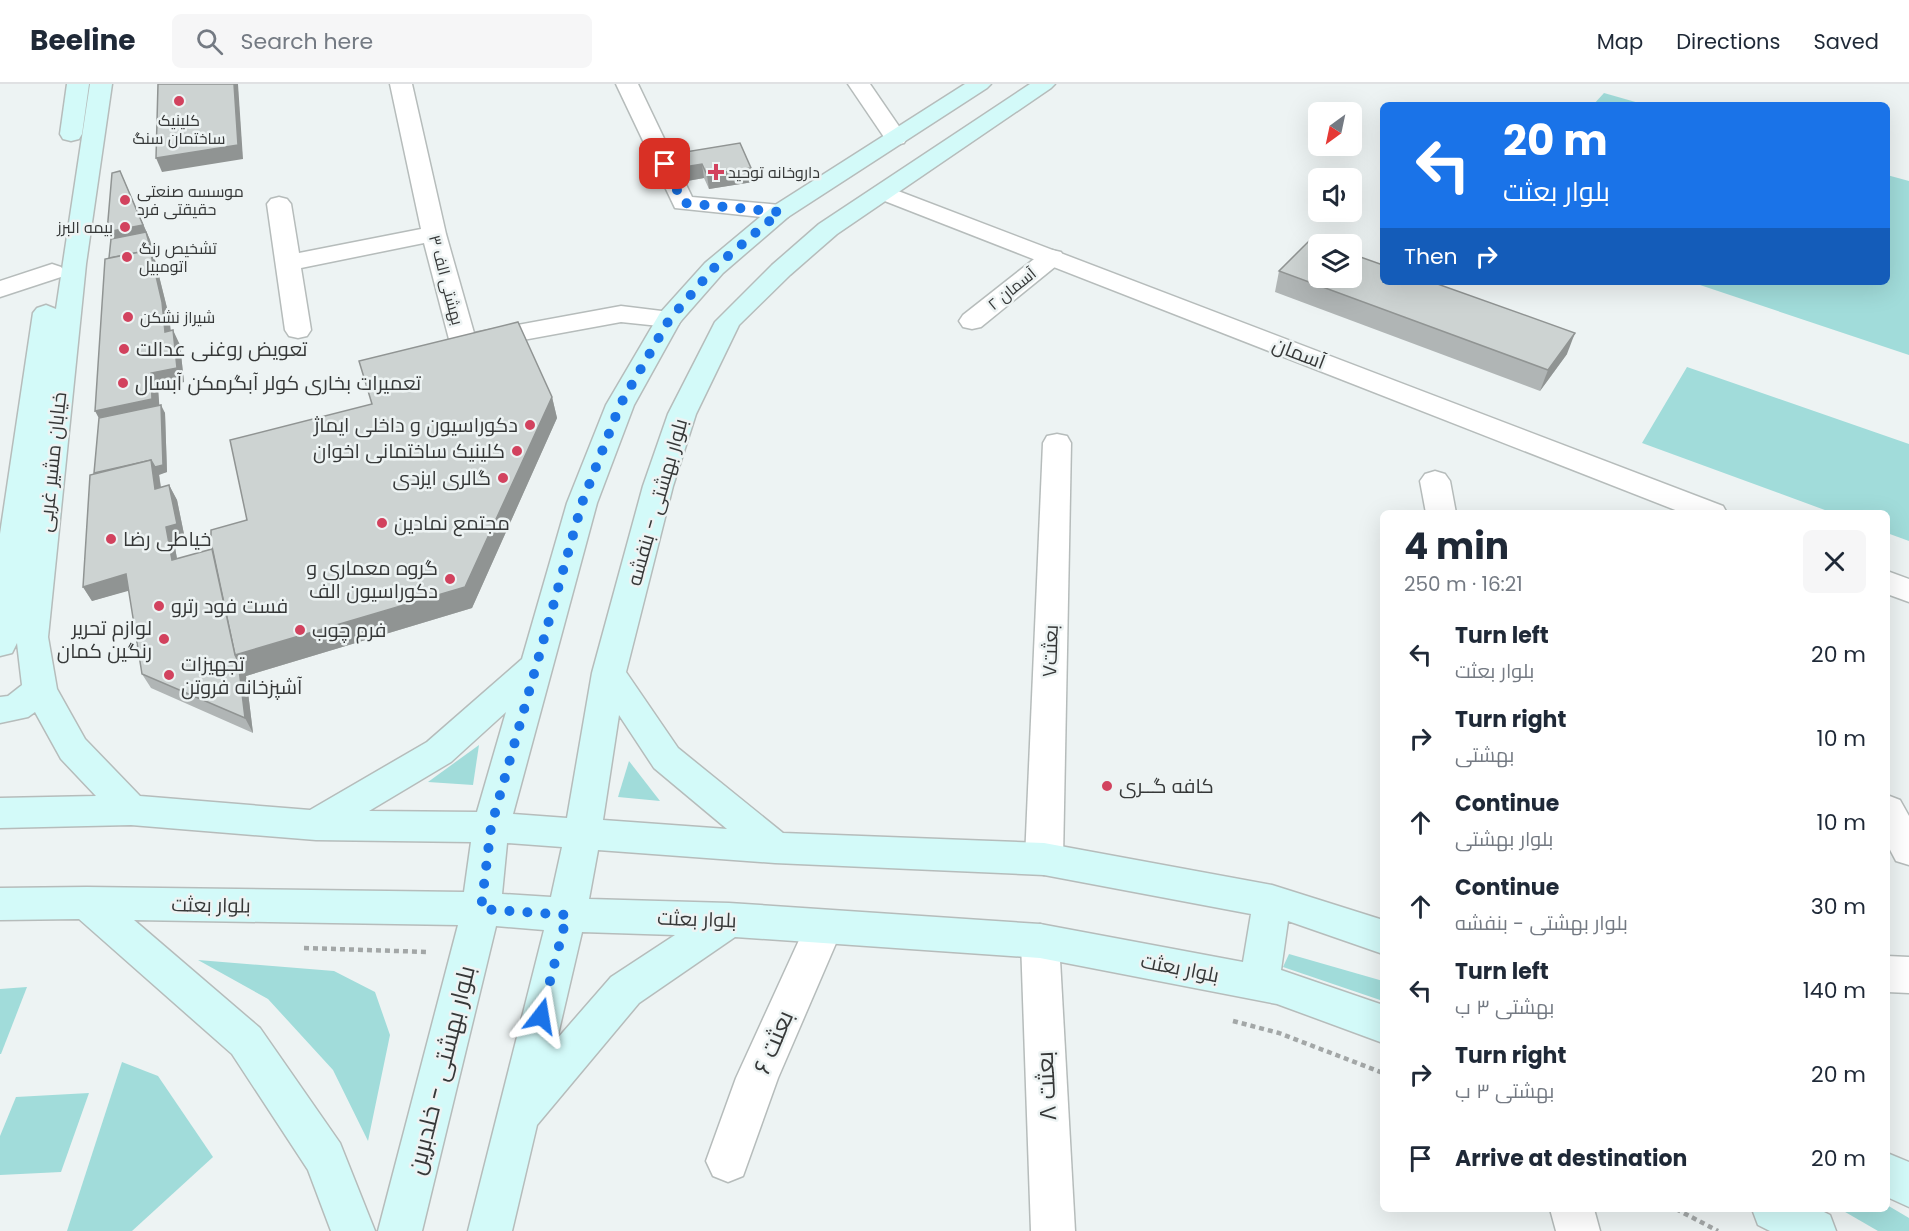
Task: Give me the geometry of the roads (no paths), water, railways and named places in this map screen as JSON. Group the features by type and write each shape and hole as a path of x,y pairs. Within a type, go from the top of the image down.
{"main road":[{"name":"خیابان مشیر غربی","path":"0,644 78,84"},
{"name":"خیابان مشیر غربی","path":"101,84 74,264 32,637 40,690 73,749 131,810"},
{"path":"316,825 440,752 535,666 582,503 620,405 669,320 714,268 780,212 980,84"},
{"name":"بلوار بهشتی - بنفشه","path":"515,1119 567,915 609,673 658,486 682,414 728,322 781,270 828,229 885,193 1044,84"},
{"name":"بلوار بهشتی - خلدبرین","path":"400,1231 481,909 491,827 535,666"},
{"path":"609,673 666,758 775,848"},
{"path":"0,710 16,708 40,690"},
{"path":"0,813 131,810 316,825 491,827 775,848 1044,859 1289,905 1380,936"},
{"path":"1259,982 1272,902"},
{"path":"87,903 246,1041 325,1158 353,1231"},
{"name":"بلوار بعثت","path":"0,904 87,903 481,909 567,915 729,920 1040,941 1277,986 1380,1023"},
{"path":"490,1231 515,1119 625,990 729,920"},
{"path":"1890,1176 1909,1185"},
{"path":"1779,1212 1814,1231"}],"street":[{"name":"بهشتی الف ۳","path":"400,84 434,234 451,346 621,314 669,320"},
{"path":"627,84 683,203 780,212"},
{"path":"860,84 896,138"},
{"name":"آسمان","path":"885,193 1704,510"},
{"path":"279,204 298,330"},
{"path":"288,263 434,234"},
{"name":"۲ آسمان","path":"972,321 1052,257"},
{"path":"0,289 52,272"},
{"name":"بعثت۷","path":"1044,859 1057,443"},
{"path":"1435,481 1440,510"},
{"path":"1890,583 1909,591"},
{"path":"1890,808 1909,807"},
{"path":"1890,814 1909,850"},
{"name":"۶ بعثت","path":"728,1161 757,1078 824,927"},
{"name":"۸ بعثت","path":"1040,941 1053,1231"},
{"path":"1890,974 1909,975"},
{"path":"1573,1212 1578,1231"}],"place":[{"name":"کلینیک ساختمان سنگ","path":"179,101"},
{"name":"داروخانه توحید","path":"716,172"},
{"name":"موسسه صنعتی حقیقتی فرد","path":"125,200"},
{"name":"بیمه البرز","path":"125,227"},
{"name":"تشخیص رنگ اتومبیل","path":"127,257"},
{"name":"شیراز نشکن","path":"128,317"},
{"name":"تعویض روغنی عدالت","path":"124,349"},
{"name":"تعمیرات بخاری کولر آبگرمکن آبسال","path":"123,383"},
{"name":"دکوراسیون و داخلی ایماژ","path":"530,425"},
{"name":"کلینیک ساختمانی اخوان","path":"517,451"},
{"name":"گالری ایزدی","path":"503,478"},
{"name":"مجتمع نمادین","path":"382,523"},
{"name":"خیاطی رضا","path":"111,539"},
{"name":"گروه معماری و دکوراسیون الف","path":"450,579"},
{"name":"فست فود رترو","path":"159,606"},
{"name":"فرم چوب","path":"300,630"},
{"name":"لوازم تحریر رنگین کمان","path":"164,639"},
{"name":"تجهيزات آشپزخانه فروتن","path":"169,675"},
{"name":"کافه گــری","path":"1107,786"}]}
